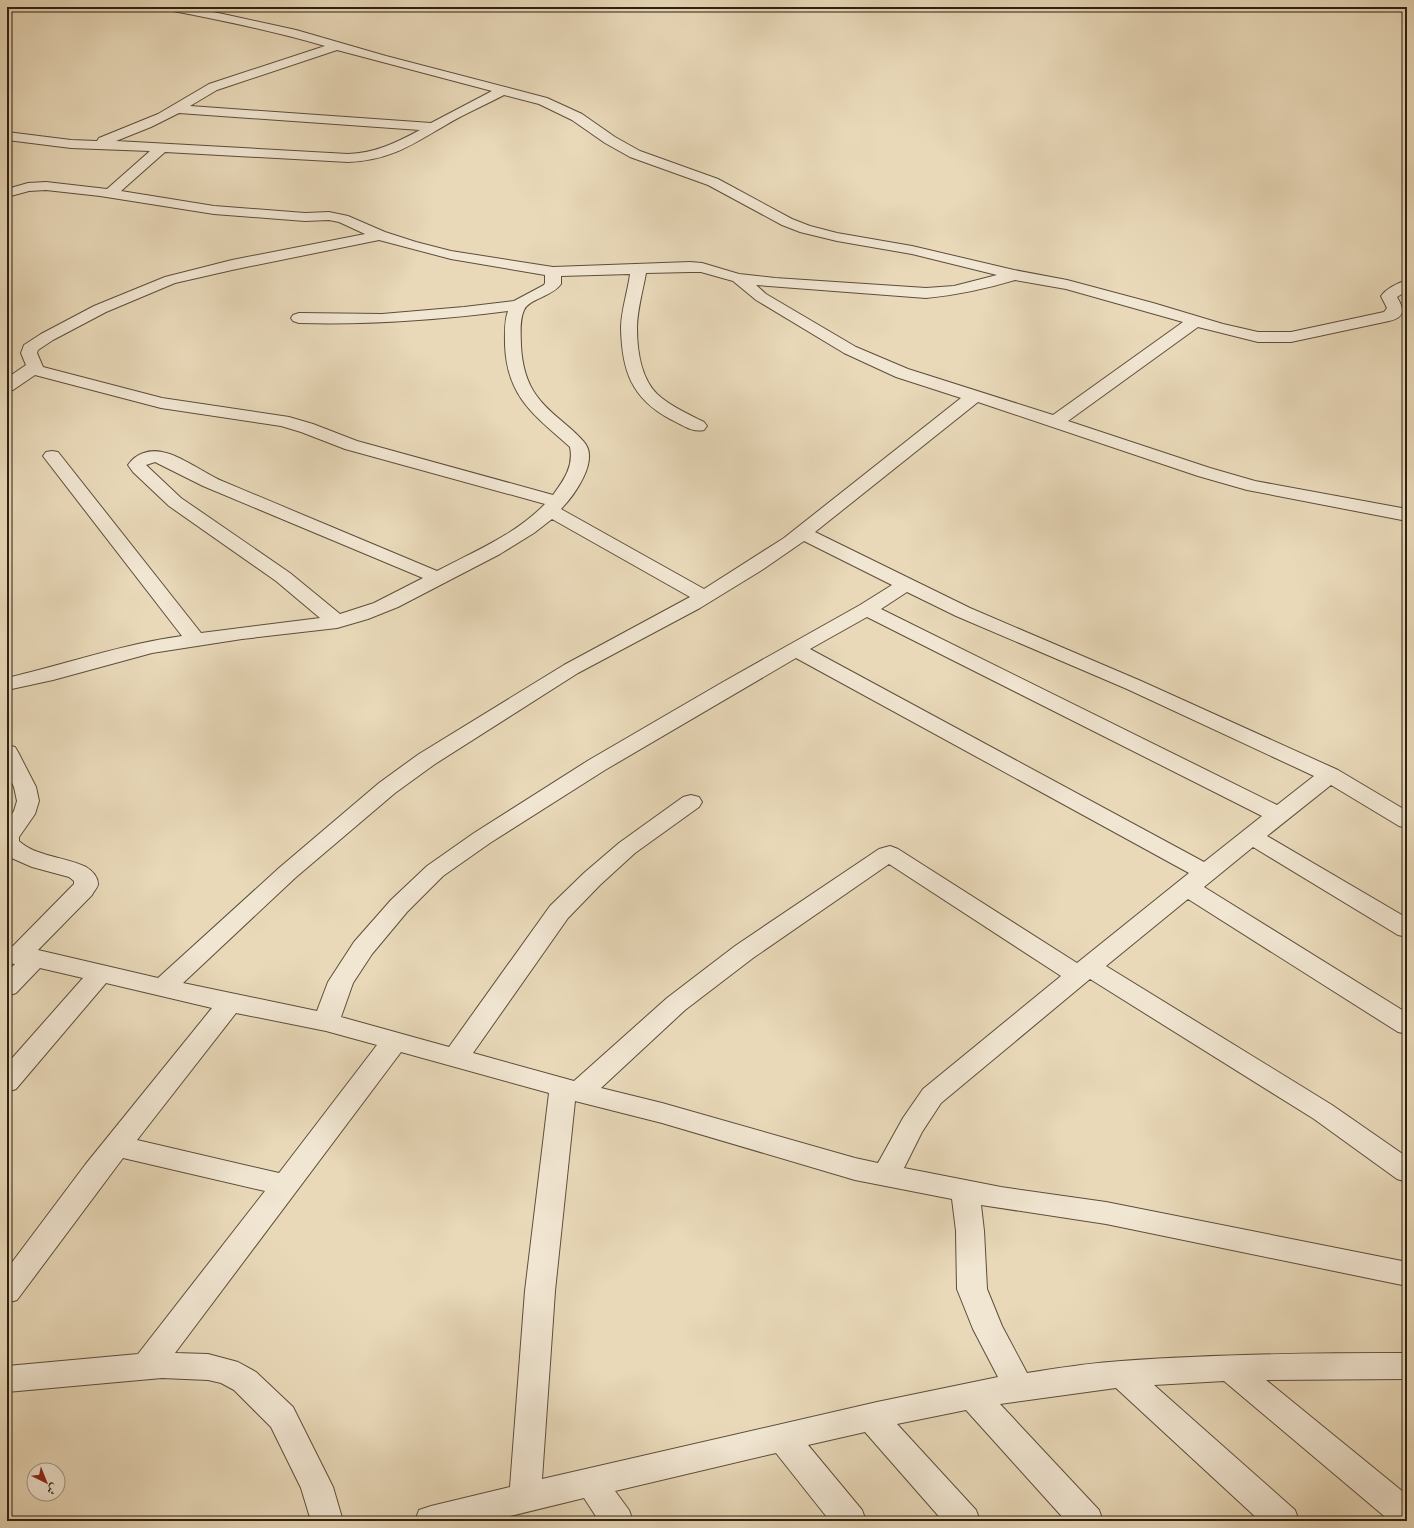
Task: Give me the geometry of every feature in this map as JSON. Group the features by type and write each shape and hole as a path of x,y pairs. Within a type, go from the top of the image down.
{"street":[{"path":"168,7 223,17 296,34 504,90 554,106 577,117 610,140 635,154 713,182 761,209 805,229 837,237 912,250 1014,275 1067,285 1113,296 1196,321 1258,337 1291,337 1389,316 1394,313 1395,308 1389,296 1407,285"},
{"path":"98,144 144,126 213,87 337,46"},
{"path":"7,136 71,144 162,147 360,158 378,155 398,147 504,90"},
{"path":"176,109 435,126"},
{"path":"7,145 21,138"},
{"path":"110,194 162,147"},
{"path":"7,193 37,186 110,194 214,210 306,217 329,216 343,219 380,235 451,255 553,272 639,268 702,268 738,278 776,283 926,293 954,291 983,285 1014,275"},
{"path":"7,386 35,366 29,353 30,348 47,337 100,309 138,292 170,280 212,269 380,235"},
{"path":"639,268 629,327 634,371 639,382 651,397 669,411 698,426"},
{"path":"299,318 350,320 396,318 460,313 519,305 549,288 553,284 553,272"},
{"path":"738,278 761,297 850,350 902,373 975,397 987,399 1204,472 1253,486 1407,515"},
{"path":"7,684 57,673 105,658 164,644 337,622 363,615 395,602 523,533 554,506 576,476 581,463 581,453 578,445 536,407 521,387 516,372 512,347 512,320 519,305"},
{"path":"1055,422 1196,321"},
{"path":"32,369 161,403 294,424 351,445 554,506 704,598"},
{"path":"164,988 287,873 387,788 427,759 571,669 704,598 755,566 802,533 966,401 975,397"},
{"path":"52,456 196,640"},
{"path":"337,622 283,577 175,502 139,468 137,465 139,462 147,458 162,457 209,482 438,578"},
{"path":"802,533 963,612 1134,684 1330,774 1407,821"},
{"path":"326,1022 341,982 363,948 399,906 435,871 482,838 597,765 907,584"},
{"path":"866,609 1278,815"},
{"path":"795,649 1205,872"},
{"path":"7,752 24,786 28,800 28,806 8,836 7,841 9,846 18,852 77,872 86,878 84,889 20,956 7,987"},
{"path":"886,1175 909,1131 932,1096 1032,1012 1205,872 1330,774"},
{"path":"456,1057 560,912 592,879 627,848 691,802"},
{"path":"1251,836 1407,929"},
{"path":"525,1496 540,1292 571,1090 676,1004 744,952 887,854 890,854 1084,971 1323,1112 1407,1171"},
{"path":"1187,887 1407,1025"},
{"path":"20,956 230,1003 326,1022 571,1090 662,1113 854,1169 1001,1198 1106,1213 1407,1274"},
{"path":"7,1082 101,973"},
{"path":"7,1292 117,1146 230,1003"},
{"path":"147,1366 395,1041"},
{"path":"117,1146 286,1185"},
{"path":"965,1190 970,1231 972,1289 988,1329 1019,1387"},
{"path":"7,1379 162,1365 208,1367 227,1371 245,1381 282,1417 317,1487 326,1521"},
{"path":"431,1521 525,1496 783,1438 914,1406 1019,1387 1121,1374 1230,1368 1407,1366"},
{"path":"1230,1368 1407,1515"},
{"path":"1121,1374 1283,1521"},
{"path":"973,1396 1087,1521"},
{"path":"871,1416 964,1521"},
{"path":"783,1438 850,1521"},
{"path":"591,1482 617,1521"}]}
